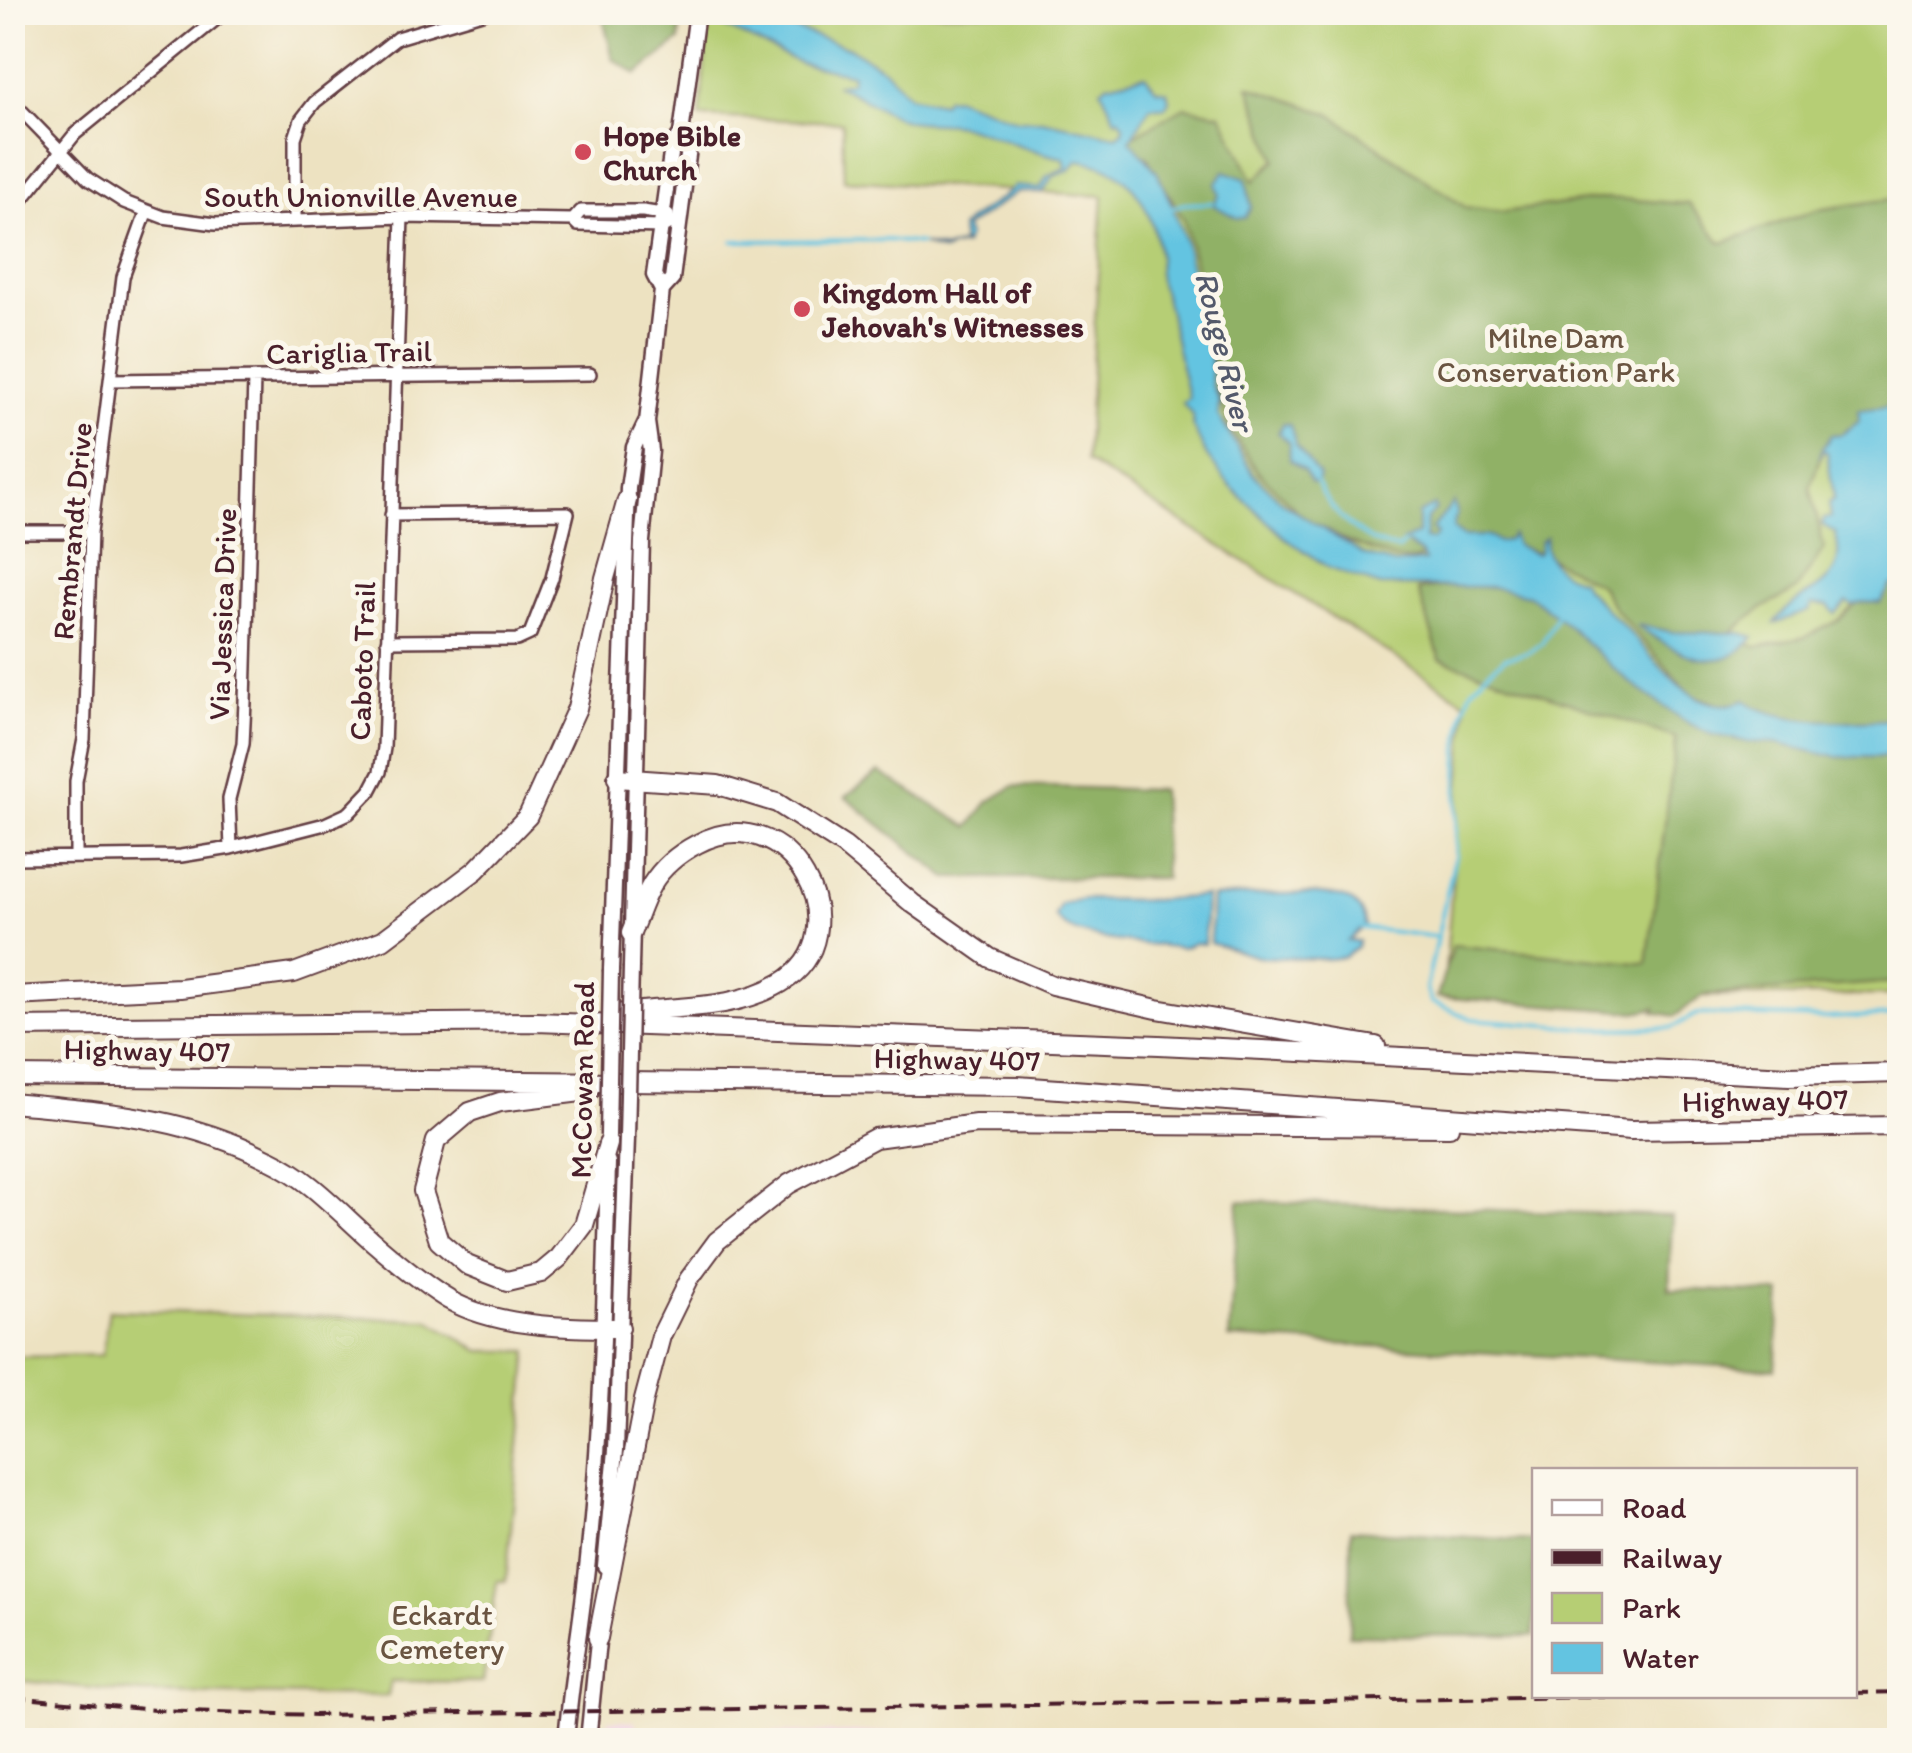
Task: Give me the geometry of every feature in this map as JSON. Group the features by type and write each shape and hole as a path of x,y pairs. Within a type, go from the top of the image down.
{"highway":[{"path":"12,996 180,988 294,973 382,940 476,870 528,816 577,708 605,578 627,500"},
{"path":"626,778 718,784 777,803 844,846 912,903 990,958 1052,985 1157,1009 1460,1060"},
{"path":"563,1023 744,1000 783,982 805,962 816,932 818,903 806,877 786,851 751,832 716,834 676,856 653,882 631,934"},
{"name":"Highway 407","path":"12,1027 563,1023 1159,1044 1789,1076 1900,1073"},
{"name":"Highway 407","path":"12,1076 1017,1086 1632,1130 1900,1126"},
{"path":"614,1140 584,1225 559,1258 541,1273 508,1281 467,1266 439,1241 423,1191 436,1141 470,1112 500,1102 652,1082"},
{"path":"12,1104 135,1114 190,1128 272,1160 329,1199 372,1241 450,1300 498,1318 612,1328"},
{"path":"598,1638 650,1373 661,1336 689,1278 717,1241 789,1184 875,1138 995,1124 1632,1130"}],"main road":[{"name":"McCowan Road","path":"588,1740 616,1450 611,970 651,451 647,422 662,290 654,275 672,147 682,134 696,12"},
{"name":"McCowan Road","path":"662,290 672,279 690,148 682,134"},
{"name":"McCowan Road","path":"614,1140 631,967 626,778 627,500 634,447 647,422"},
{"name":"McCowan Road","path":"566,1740 612,1328"}],"street":[{"path":"12,212 75,134 225,12"},
{"path":"295,220 294,138 301,120 315,102 397,38 485,12"},
{"name":"South Unionville Avenue","path":"12,101 98,186 146,212 201,224 402,218 572,220 581,211 662,220"},
{"name":"Rembrandt Drive","path":"76,857 76,781 84,738 91,532 124,270 146,212"},
{"name":"Caboto Trail","path":"12,858 181,856 231,848 338,819 370,791 383,757 402,218"},
{"path":"662,220 678,221"},
{"name":"Cariglia Trail","path":"110,380 590,374"},
{"name":"Via Jessica Drive","path":"231,848 230,799 242,744 245,702 254,379"},
{"path":"388,641 517,640 530,634 552,578 568,513 391,515"},
{"path":"12,532 91,532"}],"shaded area":[{"path":"608,1720 635,1721 636,1734 910,1732 909,1740 605,1740"}],"green space":[{"path":"602,13 681,13 679,41 637,74 613,59"},
{"name":"Milne Dam Conservation Park","path":"709,13 1899,13 1899,995 1443,998 1467,703 1086,461 1103,196 844,180 842,122 700,117"},
{"path":"1249,86 1330,114 1465,207 1504,212 1607,198 1689,204 1722,243 1816,210 1899,198 1899,402 1880,418 1824,446 1810,487 1824,548 1796,590 1761,609 1730,634 1732,639 1757,647 1805,637 1839,620 1870,589 1899,571 1899,727 1788,731 1690,694 1615,609 1600,585 1548,557 1513,545 1447,545 1413,561 1394,559 1348,542 1303,517 1257,471 1230,429 1219,398 1204,302 1184,220 1147,157 1113,147 1185,107 1221,114 1254,181 1276,160"},
{"path":"1508,577 1536,585 1638,685 1899,751 1899,982 1704,995 1675,1016 1654,1012 1656,1008 1636,1012 1437,997 1453,945 1647,964 1676,738 1440,659 1418,590"},
{"path":"879,772 969,827 988,802 1014,786 1161,790 1165,878 947,878 845,797"},
{"path":"1239,1201 1672,1216 1669,1289 1781,1293 1775,1369 1229,1338"},
{"name":"Eckardt Cemetery","path":"109,1310 429,1320 480,1351 528,1351 506,1581 497,1581 483,1682 391,1681 388,1696 141,1693 13,1680 13,1357 102,1355"},
{"path":"1351,1530 1532,1541 1532,1636 1349,1635"}],"water":[{"path":"695,13 770,13 782,25 850,48 884,69 909,96 942,103 945,98 954,97 1017,120 1042,120 1117,136 1124,125 1119,118 1116,120 1101,89 1145,75 1156,89 1167,91 1169,100 1165,107 1150,107 1130,140 1157,172 1185,241 1210,358 1212,385 1219,401 1218,415 1253,474 1283,503 1364,555 1395,564 1425,561 1403,541 1418,534 1418,514 1434,506 1436,510 1427,518 1425,539 1432,540 1437,534 1432,529 1454,502 1457,512 1453,528 1463,536 1490,536 1498,542 1512,535 1516,545 1535,554 1546,537 1547,553 1554,565 1581,580 1666,673 1695,696 1728,705 1745,700 1797,718 1899,719 1899,753 1835,757 1776,743 1710,734 1629,682 1529,595 1492,587 1380,586 1329,568 1284,537 1230,486 1207,456 1193,427 1193,416 1182,402 1189,398 1159,282 1159,257 1151,221 1125,180 1111,170 1077,160 1070,170 1052,177 1043,192 1017,192 965,228 968,237 964,245 944,252 921,244 944,249 962,244 961,228 967,222 1015,186 1040,188 1047,176 1066,168 1064,158 960,125 896,117 835,85 851,82 852,74 800,63"},
{"path":"1224,171 1246,179 1251,207 1245,218 1237,218 1213,205 1219,195 1216,184"},
{"path":"1899,400 1899,584 1891,585 1880,603 1847,602 1835,614 1828,606 1812,604 1809,611 1775,623 1830,577 1836,565 1835,532 1822,525 1824,519 1831,517 1829,503 1834,498 1827,452 1820,456 1821,450 1830,435 1842,434 1859,421 1858,410 1885,407"},
{"path":"1283,424 1290,425 1296,445 1319,476 1317,483 1312,483 1290,460 1289,443 1278,433"},
{"path":"1637,625 1672,632 1740,633 1754,637 1740,650 1711,659 1681,652"},
{"path":"1331,895 1354,904 1362,912 1365,925 1348,941 1358,941 1357,947 1345,957 1328,959 1258,957 1210,943 1212,897"},
{"path":"1206,896 1204,944 1183,948 1094,936 1063,925 1055,916 1061,904 1082,899"}],"waterway":[{"path":"1173,208 1212,203"},
{"path":"733,241 888,240 921,244"},
{"path":"1317,483 1340,516 1361,534 1398,549 1404,543"},
{"path":"1556,617 1542,643 1530,652 1505,658 1484,675 1472,689 1464,710 1455,856 1426,988 1431,1002 1472,1019 1596,1029 1671,1028 1697,1014 1827,1018 1900,1015"},
{"path":"1362,928 1438,937"}],"railway":[{"path":"1857,1693 1900,1692"},
{"path":"12,1697 154,1710 315,1715 1532,1698"}],"place":[{"name":"Hope Bible Church","path":"583,152"},
{"name":"Kingdom Hall of Jehovah's Witnesses","path":"802,309"}],"water label":[{"name":"Rouge River","path":"1225,351"}]}
